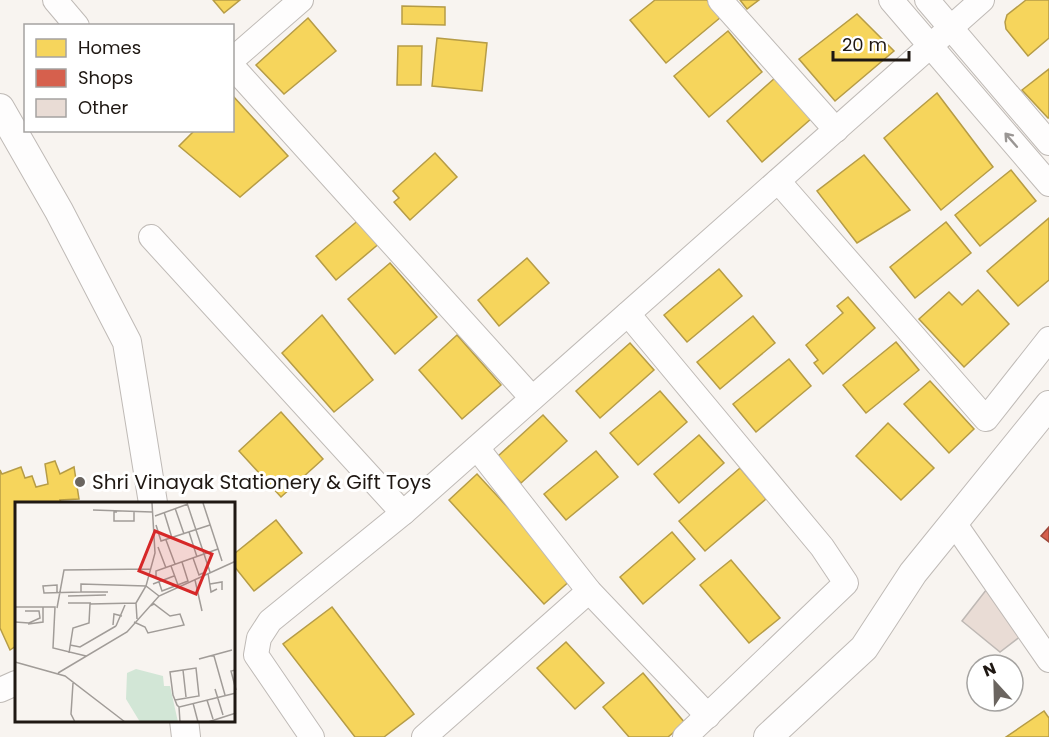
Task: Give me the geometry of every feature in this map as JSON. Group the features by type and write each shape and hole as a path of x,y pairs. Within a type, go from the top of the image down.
{"street":[{"path":"55,0 75,24"},
{"path":"234,58 301,0"},
{"path":"720,0 836,130"},
{"path":"891,0 1049,184"},
{"path":"927,0 1049,143"},
{"path":"312,737 256,655 259,638 270,621 403,513 982,0"},
{"path":"234,68 532,398"},
{"path":"0,108 58,211 127,342 153,502"},
{"path":"778,181 986,419 1049,339"},
{"path":"151,237 403,513"},
{"path":"628,314 822,548 846,584 685,737"},
{"path":"768,737 864,648 913,573 1049,405"},
{"path":"477,448 589,591 708,716"},
{"path":"954,523 1049,660"},
{"path":"424,737 589,591"},
{"path":"0,690 15,683"},
{"path":"184,722 186,737"}],"building: Homes":[{"path":"213,0 240,0 224,13"},
{"path":"655,0 707,0 721,17 666,63 630,20"},
{"path":"740,0 759,0 747,9"},
{"path":"1026,0 1049,0 1049,38 1028,56 1006,29 1005,22 1007,15"},
{"path":"402,6 445,7 445,25 402,24"},
{"path":"857,14 894,51 835,101 799,59"},
{"path":"308,18 336,51 284,94 256,65"},
{"path":"728,31 762,72 709,117 674,76"},
{"path":"437,38 487,43 482,91 432,86"},
{"path":"398,46 422,46 421,85 397,85"},
{"path":"1049,69 1049,118 1048,118 1022,90"},
{"path":"776,77 812,118 762,162 727,121"},
{"path":"937,93 993,167 941,210 884,138"},
{"path":"234,97 288,156 240,197 179,146 193,132 234,132"},
{"path":"435,153 457,177 410,220 394,202 399,198 393,191"},
{"path":"864,155 910,210 857,243 817,191"},
{"path":"1011,170 1036,201 980,246 955,215"},
{"path":"361,218 381,242 336,280 316,256"},
{"path":"1049,218 1049,280 1018,306 987,271"},
{"path":"946,222 971,253 915,298 890,267"},
{"path":"527,258 549,283 499,326 478,300"},
{"path":"390,263 437,317 395,354 348,299"},
{"path":"719,269 742,296 687,342 664,315"},
{"path":"978,290 1009,324 964,367 919,319 949,292 962,305"},
{"path":"848,297 875,328 823,374 814,363 818,360 806,345 843,313 837,306"},
{"path":"322,315 373,380 334,412 282,353"},
{"path":"753,316 775,343 720,389 697,362"},
{"path":"457,335 501,385 462,419 419,370"},
{"path":"896,342 919,370 866,413 843,385"},
{"path":"630,343 654,370 600,418 576,391"},
{"path":"789,359 811,386 756,432 733,404"},
{"path":"930,381 974,429 949,453 904,404"},
{"path":"660,391 687,422 638,465 610,433"},
{"path":"281,412 323,459 281,497 239,451"},
{"path":"543,415 567,441 521,483 497,457"},
{"path":"888,423 934,468 901,500 856,456"},
{"path":"699,435 724,463 679,503 654,474"},
{"path":"596,451 618,477 566,520 544,494"},
{"path":"55,461 60,474 74,467 79,499 60,500 61,502 15,502 15,647 10,650 0,628 0,470 2,474 21,467 25,478 32,476 36,487 48,484 45,464"},
{"path":"740,468 766,499 705,551 679,521"},
{"path":"477,474 573,578 544,604 449,500"},
{"path":"276,520 302,553 254,591 236,568 236,552"},
{"path":"672,532 695,559 643,604 620,577"},
{"path":"731,560 780,618 749,643 700,585"},
{"path":"332,607 414,714 384,737 355,737 283,644"},
{"path":"566,642 604,683 575,709 537,668"},
{"path":"643,673 685,723 668,737 629,737 603,707"},
{"path":"1044,711 1049,718 1049,737 1006,737"}],"building: Shops":[{"path":"1049,527 1049,542 1041,536"}],"building: Other":[{"path":"990,585 1021,636 1000,652 962,621"}],"place":[{"name":"Shri Vinayak Stationery & Gift Toys","path":"80,482"}]}
